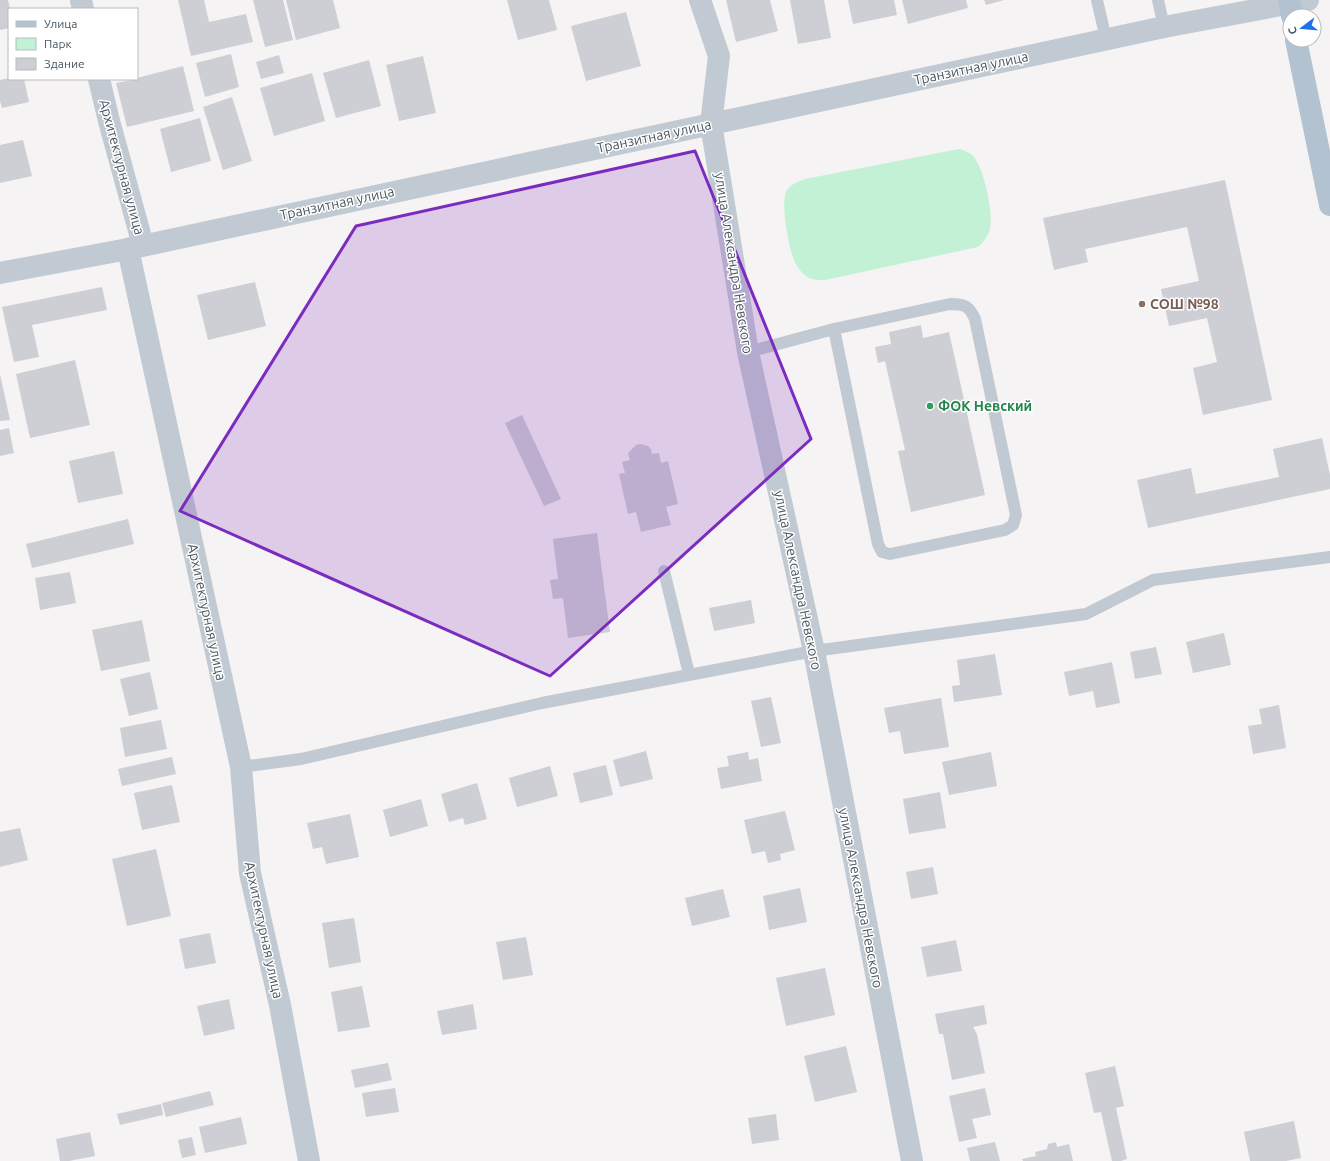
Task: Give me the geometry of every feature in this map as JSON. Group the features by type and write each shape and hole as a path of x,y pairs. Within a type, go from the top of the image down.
{"main road":[{"path":"1298,48 1330,205"}],"street":[{"name":"улица Александра Невского","path":"700,0 719,56 711,124 748,352 814,651 912,1161"},
{"name":"Транзитная улица","path":"0,273 135,247 1106,39 1164,27 1295,5"},
{"name":"Архитектурная улица","path":"99,80 109,121 241,767 250,873 280,1005 309,1161"}],"lane":[{"path":"1097,0 1106,39"},
{"path":"1158,0 1164,27"},
{"path":"748,352 834,329 950,304 962,304 971,310 975,319 1016,515 1013,525 1005,530 959,540 890,554 882,552 878,544 834,329"},
{"path":"241,767 301,759 542,703 814,651 1086,614 1153,580 1330,557"},
{"path":"664,571 689,674"}],"highlighted area":[{"path":"695,151 811,439 550,676 180,511 356,226"}],"green space":[{"path":"959,149 970,153 977,162 987,192 991,215 989,232 978,247 825,280 817,280 807,277 795,263 785,222 784,203 787,190 795,183 805,179"}],"building":[{"path":"0,0 8,0 10,8 8,8 8,28 0,30"},
{"path":"178,0 204,0 209,22 246,14 253,42 191,56"},
{"path":"253,0 283,0 293,40 265,47"},
{"path":"286,0 333,0 340,28 296,40"},
{"path":"507,0 549,0 557,30 518,40"},
{"path":"726,0 770,0 778,31 736,42"},
{"path":"790,0 824,0 831,38 798,44"},
{"path":"848,0 894,0 897,15 853,24"},
{"path":"902,0 966,0 968,8 908,24"},
{"path":"984,0 1004,0 986,5"},
{"path":"626,12 641,66 586,81 571,26"},
{"path":"231,54 239,87 205,97 196,63"},
{"path":"279,55 284,73 261,79 256,62"},
{"path":"423,56 436,113 399,121 386,65"},
{"path":"369,60 381,106 336,118 323,73"},
{"path":"183,66 194,111 127,127 116,83 138,80 138,78"},
{"path":"312,73 325,121 274,136 260,88"},
{"path":"8,78 8,80 24,80 29,102 2,108 0,101 0,80"},
{"path":"232,97 252,161 223,170 203,107"},
{"path":"200,118 211,161 171,172 160,129"},
{"path":"23,140 32,176 0,183 0,145"},
{"path":"1225,180 1272,400 1203,415 1193,368 1217,362 1207,318 1169,326 1161,289 1199,281 1187,227 1085,249 1088,262 1054,270 1043,218"},
{"path":"255,282 266,326 208,340 197,295"},
{"path":"102,287 107,310 32,325 39,357 14,362 2,307"},
{"name":"ФОК Невский","path":"921,325 923,338 949,332 985,495 911,512 898,451 905,450 885,361 878,363 875,347 891,344 889,332"},
{"path":"75,360 90,425 30,438 16,374"},
{"path":"0,374 10,420 0,421"},
{"path":"522,415 561,499 544,506 505,423"},
{"path":"9,428 14,453 0,456 0,430"},
{"path":"1322,438 1330,475 1330,489 1148,528 1137,480 1191,468 1196,494 1279,477 1273,449"},
{"path":"640,444 648,446 651,449 652,454 659,453 661,463 668,461 678,504 666,507 671,525 641,532 636,512 628,514 619,474 625,473 622,462 630,460 628,454 636,445"},
{"path":"114,451 123,494 78,503 69,461"},
{"path":"128,519 134,544 32,568 26,544"},
{"path":"597,533 610,632 568,638 563,598 553,599 550,580 558,579 553,539"},
{"path":"70,572 76,603 40,610 35,578"},
{"path":"751,600 755,623 714,631 709,608"},
{"path":"142,620 150,661 101,671 92,630"},
{"path":"1224,633 1231,665 1193,673 1186,642"},
{"path":"1156,647 1162,674 1135,679 1130,652"},
{"path":"995,654 1002,695 954,702 952,686 960,685 957,660"},
{"path":"1112,662 1120,703 1096,708 1093,691 1069,696 1064,672"},
{"path":"150,672 158,709 129,716 120,679"},
{"path":"771,697 781,743 761,747 751,701"},
{"path":"941,698 949,747 904,754 900,731 889,733 884,708"},
{"path":"1279,705 1286,748 1253,754 1248,726 1262,724 1259,709"},
{"path":"161,720 167,749 125,757 120,728"},
{"path":"646,751 653,779 620,787 613,760"},
{"path":"748,752 749,760 758,758 762,781 721,789 717,768 729,766 727,756"},
{"path":"991,752 997,786 949,795 942,762"},
{"path":"172,757 176,774 122,786 118,769"},
{"path":"606,765 613,795 580,803 573,773"},
{"path":"550,766 558,796 517,807 509,778"},
{"path":"477,783 487,819 465,825 463,818 449,822 441,794"},
{"path":"172,785 180,822 142,830 134,793"},
{"path":"940,792 946,828 909,834 903,799"},
{"path":"421,799 428,826 390,837 383,810"},
{"path":"785,811 795,850 780,854 781,860 768,863 765,851 752,854 744,820"},
{"path":"350,814 359,857 326,864 322,847 313,849 307,823"},
{"path":"20,828 28,860 0,867 0,832"},
{"path":"156,849 171,916 127,926 112,859"},
{"path":"933,867 938,894 911,899 906,872"},
{"path":"800,888 807,922 769,930 763,896"},
{"path":"723,889 730,917 692,926 685,898"},
{"path":"354,918 361,962 329,968 322,923"},
{"path":"210,933 216,963 185,969 179,939"},
{"path":"526,937 533,975 503,980 496,942"},
{"path":"956,940 962,971 927,977 921,947"},
{"path":"825,968 835,1015 786,1026 776,978"},
{"path":"362,986 370,1027 338,1032 331,992"},
{"path":"229,999 235,1029 204,1036 197,1006"},
{"path":"473,1004 477,1029 442,1035 437,1011"},
{"path":"984,1005 987,1024 973,1027 977,1034 985,1073 952,1080 943,1034 939,1034 935,1014"},
{"path":"846,1046 857,1092 815,1102 804,1056"},
{"path":"388,1063 392,1080 355,1088 351,1070"},
{"path":"1115,1066 1124,1106 1116,1108 1127,1159 1121,1161 1112,1161 1101,1112 1094,1113 1085,1073"},
{"path":"395,1088 399,1112 366,1117 362,1093"},
{"path":"985,1088 991,1115 972,1119 977,1138 959,1142 949,1096"},
{"path":"210,1091 214,1105 166,1117 162,1103"},
{"path":"161,1104 163,1115 120,1125 117,1114"},
{"path":"776,1114 779,1140 752,1144 748,1118"},
{"path":"241,1117 247,1144 205,1153 199,1127"},
{"path":"1294,1121 1301,1158 1286,1161 1250,1161 1244,1132"},
{"path":"90,1132 95,1156 69,1161 60,1161 56,1139"},
{"path":"192,1137 196,1155 182,1158 178,1140"},
{"path":"995,1142 1000,1161 970,1161 967,1148"},
{"path":"1056,1142 1057,1147 1069,1144 1073,1161 1023,1161 1022,1159 1036,1156 1035,1152 1047,1149 1048,1144"}],"place":[{"name":"СОШ №98","path":"1142,304"},
{"name":"ФОК Невский","path":"930,406"}]}
